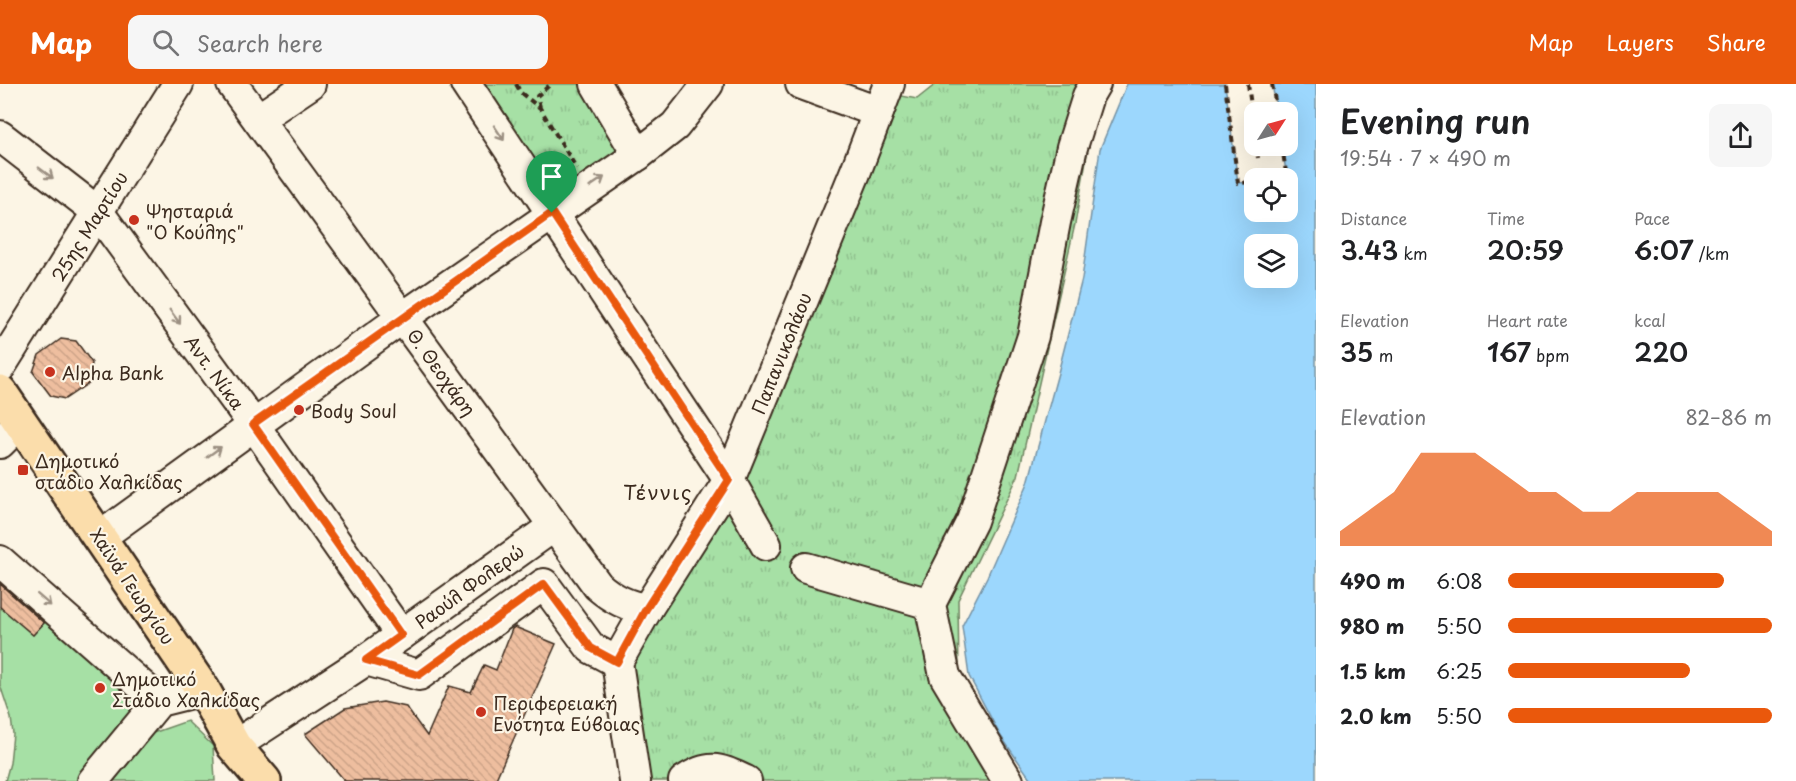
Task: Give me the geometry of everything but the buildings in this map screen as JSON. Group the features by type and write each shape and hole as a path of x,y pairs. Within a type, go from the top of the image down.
{"main road":[{"name":"Χαϊνά Γεωργίου","path":"0,392 10,433 100,537 203,690 234,746 264,781"}],"street":[{"name":"25ης Μαρτίου","path":"0,368 178,84"},
{"name":"Θ. Θεοχάρη","path":"232,84 592,578 605,593 624,604 646,609"},
{"path":"258,119 310,84"},
{"path":"466,84 729,480 766,545"},
{"path":"596,84 638,155"},
{"path":"100,537 402,318 638,155 675,126 708,84"},
{"path":"801,84 878,112"},
{"name":"Παπανικολάου","path":"617,662 646,609 729,480 855,173 889,84"},
{"path":"1008,781 945,676 930,604 972,522 1033,336 1072,147 1088,96 1095,84"},
{"name":"Αντ. Νίκα","path":"0,136 98,212 253,424 401,635"},
{"name":"Ραούλ Φολερώ","path":"234,746 366,660 554,526"},
{"path":"0,561 159,701"},
{"path":"806,568 930,604"},
{"path":"366,660 419,675 544,584 591,648 617,662 635,781"},
{"path":"93,781 159,701 203,690"},
{"path":"684,781 700,770 720,770 746,781"}],"path":[{"path":"516,84 521,93 540,108"},
{"path":"551,84 537,96 540,108 588,188"},
{"path":"1225,84 1238,183 1244,183"},
{"path":"1248,84 1250,102"},
{"path":"1272,84 1275,102"}],"green space":[{"path":"466,84 596,84 638,155 552,213"},
{"path":"936,84 1109,84 1089,143 1075,224 1018,476 958,600 959,675 1020,781 640,781 624,662 735,477 892,94 917,99"},
{"path":"0,607 33,635 49,617 147,698 78,781 5,781 10,763 13,734 11,718 0,685"},
{"path":"187,721 213,746 215,781 110,781 153,733"}],"water":[{"path":"1127,84 1225,84 1238,183 1244,183 1244,222 1298,222 1298,168 1285,168 1284,156 1298,156 1298,102 1275,102 1272,84 1316,84 1316,781 1032,781 1000,735 969,676 962,626 987,577 1028,483 1082,279 1100,149"}],"place":[{"name":"Ψησταριά \"Ο Κούλης\"","path":"134,220"},
{"name":"Alpha Bank","path":"50,372"},
{"name":"Body Soul","path":"299,410"},
{"name":"Δημοτικό στάδιο Χαλκίδας","path":"23,470"},
{"name":"Δημοτικό Στάδιο Χαλκίδας","path":"100,688"},
{"name":"Περιφερειακή Ενότητα Εύβοιας","path":"481,712"}],"district":[{"name":"Τέννις","path":"658,492"}],"route":[{"path":"552,213 729,480 646,609 617,662 591,648 544,584 419,675 366,660 401,635 253,424 552,213"}]}
